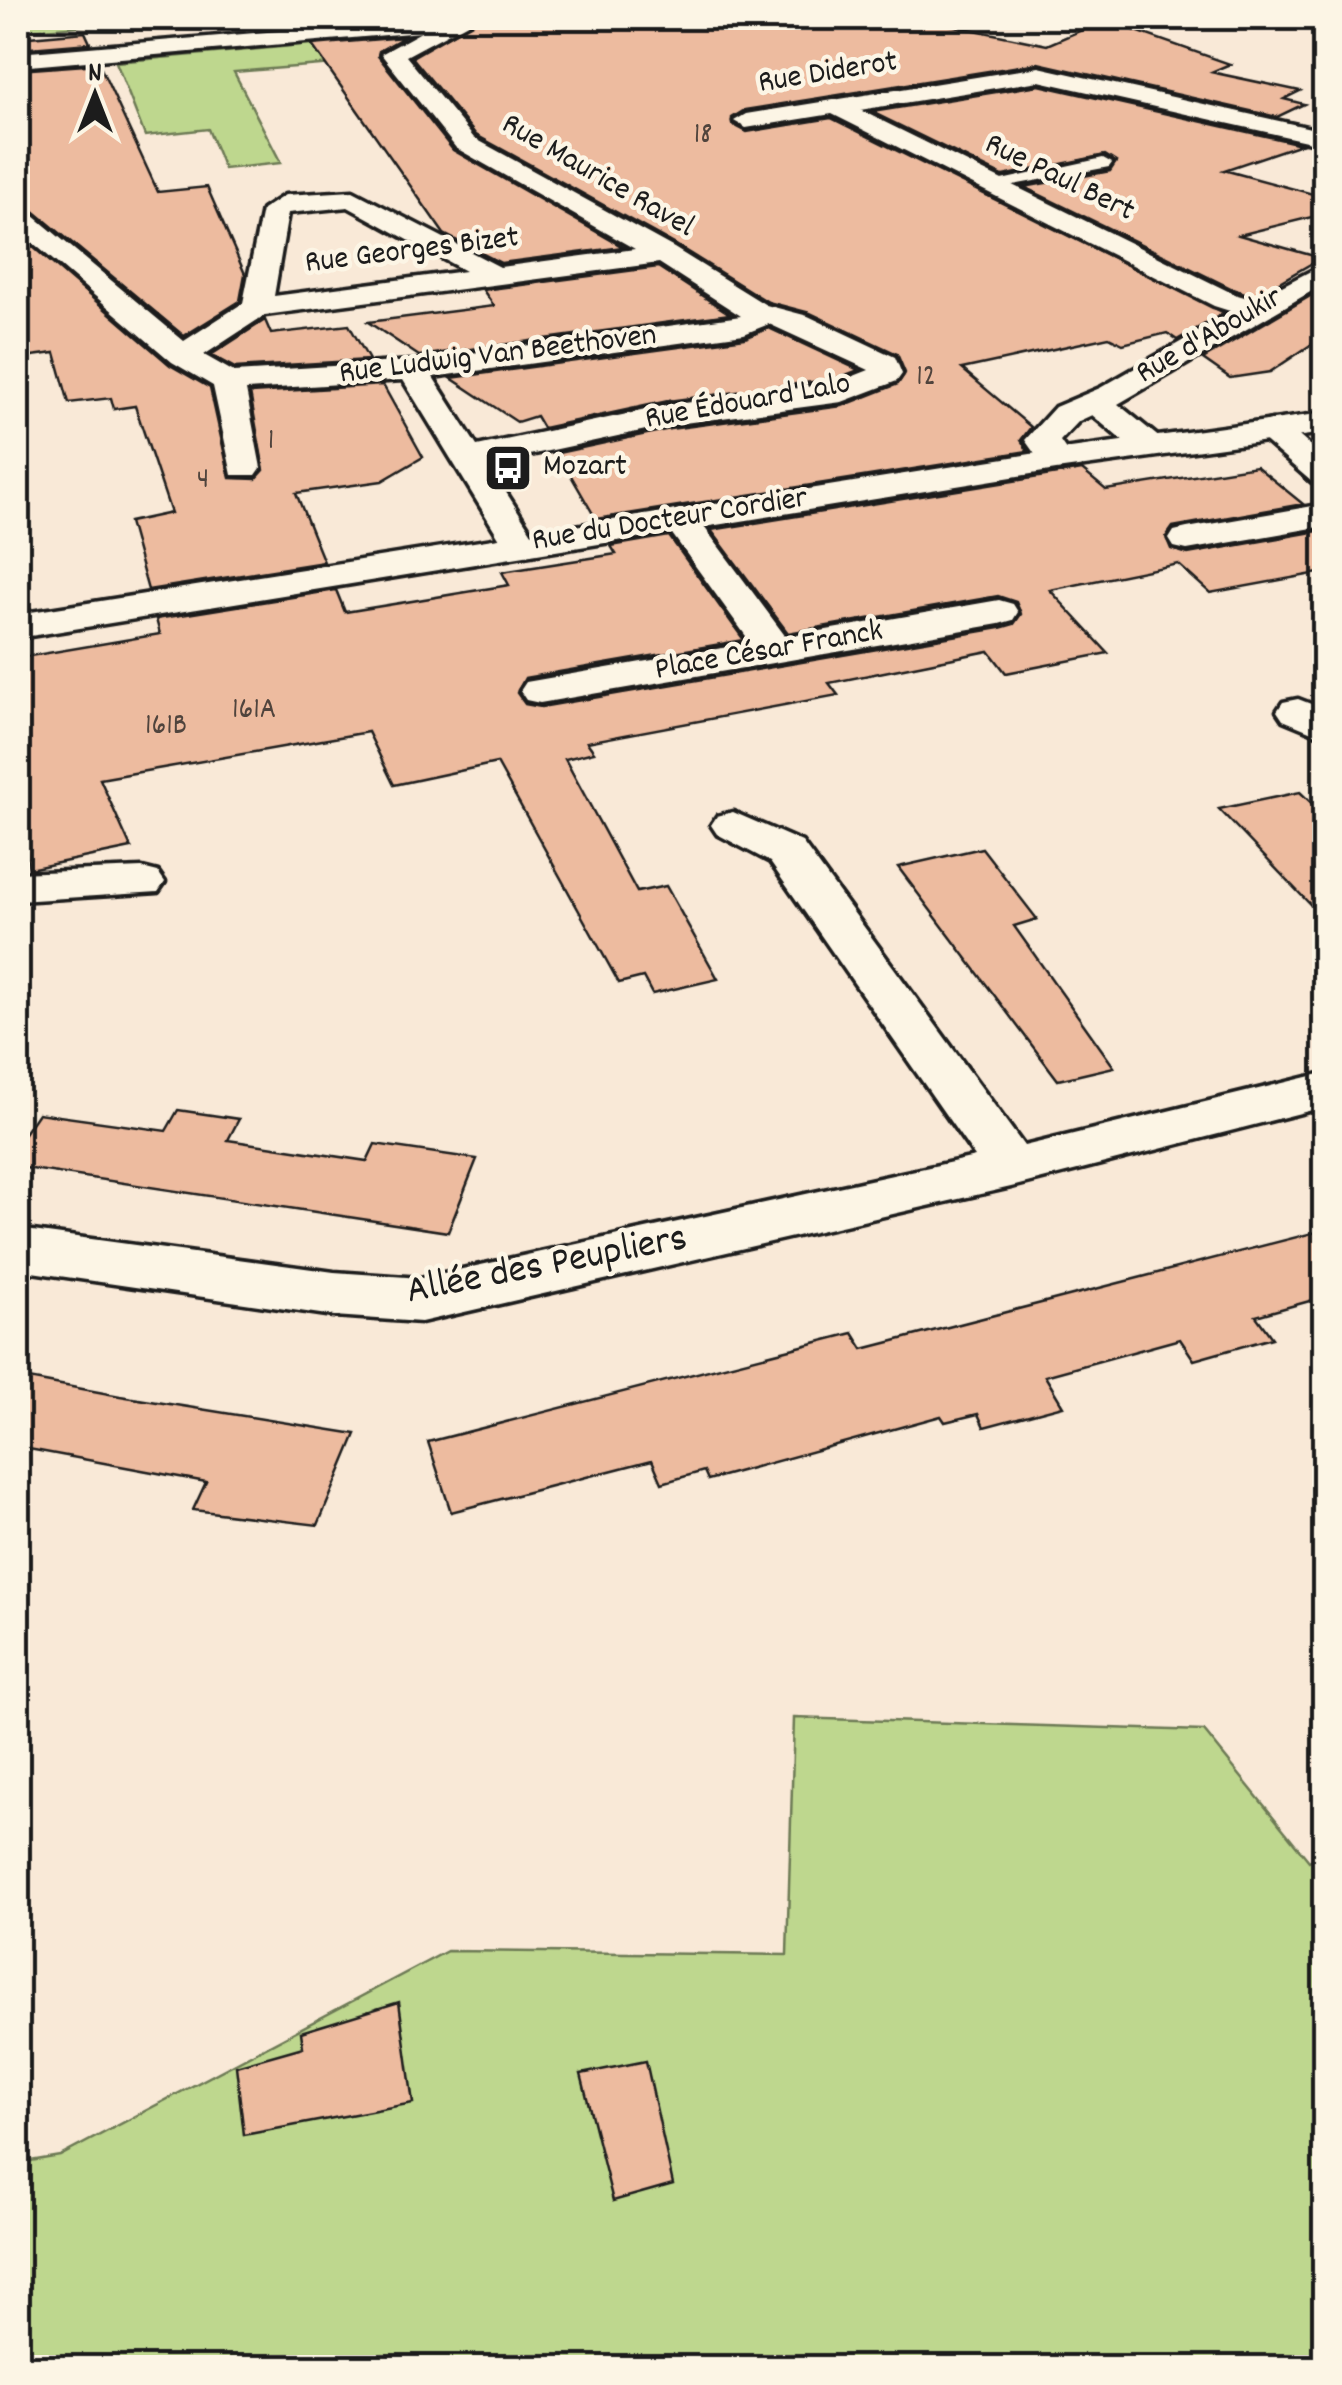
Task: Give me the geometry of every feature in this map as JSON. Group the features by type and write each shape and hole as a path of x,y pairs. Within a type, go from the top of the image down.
{"street":[{"path":"18,60 457,20"},
{"name":"Rue Maurice Ravel","path":"457,20 392,54 465,142 664,254 755,311 818,331"},
{"name":"Rue Diderot","path":"746,121 1039,74 1324,138"},
{"name":"Rue Paul Bert","path":"834,106 1224,300 1255,309"},
{"path":"257,307 275,210 284,204 352,199 496,277"},
{"path":"18,217 184,355 228,382 244,468"},
{"name":"Rue Georges Bizet","path":"184,355 257,307 664,254"},
{"name":"Rue d'Aboukir","path":"1056,460 1042,440 1067,414 1096,402 1324,272"},
{"name":"Rue Ludwig Van Beethoven","path":"228,382 413,370 744,325 757,320 755,311"},
{"name":"Rue Édouard Lalo","path":"468,458 668,415 842,392 886,374 884,364 818,331"},
{"path":"413,370 521,544"},
{"name":"Rue d'Aboukir","path":"1096,402 1149,446"},
{"name":"Rue du Docteur Cordier","path":"18,626 1056,460 1324,423"},
{"path":"1272,430 1324,475"},
{"path":"1187,540 1324,514"},
{"path":"680,520 776,650"},
{"name":"Place César Franck","path":"540,691 999,612"},
{"path":"733,825 786,852 1012,1168"},
{"path":"18,887 142,882"},
{"name":"Allée des Peupliers","path":"18,1250 334,1294 421,1300 1012,1168 1324,1090"}],"lane":[{"path":"992,184 1103,163"}],"green space":[{"path":"18,18 180,18 18,31"},
{"path":"404,33 376,50 370,61 234,72 281,163 224,169 208,129 145,136 116,62 302,45 311,37"},
{"path":"794,1718 1204,1731 1309,1861 1324,1854 1324,2367 18,2368 18,2163 60,2156 447,1951 787,1955"}],"building":[{"path":"480,18 940,18 940,23 1047,45 1105,20 1230,64 1211,72 1300,91 1284,99 1304,104 1277,117 1038,63 745,110 732,118 732,124 747,132 831,118 1224,313 1177,340 1167,333 1123,344 1109,337 962,369 1031,427 1021,440 1028,451 596,519 558,453 670,429 842,406 898,384 905,373 897,354 810,313 768,302 676,245 476,135 412,57"},
{"path":"85,32 90,43 18,49 18,38"},
{"path":"404,37 379,51 378,56 453,150 623,247 501,263 444,234 312,45"},
{"path":"99,64 158,192 207,187 245,274 240,301 184,336 30,208 18,206 18,70"},
{"path":"1039,85 1301,144 1224,170 1324,197 1324,214 1239,235 1321,258 1255,296 1235,290 1024,187 1110,171 1116,162 1105,155 1003,176 872,112"},
{"path":"18,234 170,365 210,388 230,478 256,479 264,470 250,393 383,385 423,457 382,481 296,493 324,562 148,590 129,522 171,513 135,406 114,409 111,398 69,403 55,353 24,357 23,352 18,353"},
{"path":"658,267 730,314 419,356 368,322 494,306 483,290"},
{"path":"1324,288 1324,336 1270,372 1230,378 1203,359"},
{"path":"265,320 271,334 349,325 369,360 235,368 211,355"},
{"path":"769,328 859,370 835,379 668,401 543,428 536,416 517,422 451,378 745,338"},
{"path":"1256,466 1303,504 1173,527 1166,537 1171,549 1188,554 1324,530 1324,572 1210,593 1178,564 1050,590 1108,653 1006,673 989,651 829,683 838,695 587,742 594,752 565,759 637,892 666,886 718,979 652,994 643,977 619,983 497,763 394,785 368,732 100,779 131,848 29,869 18,803 18,658 160,634 156,619 336,590 345,612 509,585 502,572 616,554 611,546 669,536 744,640 525,678 517,693 525,704 541,707 1000,628 1014,624 1021,614 1016,602 998,596 788,633 711,530 1082,470 1106,490"},
{"path":"1300,792 1324,815 1324,919 1219,809"},
{"path":"982,848 1037,919 1014,926 1114,1067 1058,1080 898,867"},
{"path":"178,1110 239,1119 228,1140 367,1161 375,1144 477,1159 448,1232 18,1167 18,1142 38,1113 166,1131"},
{"path":"1324,1230 1324,1297 1256,1316 1272,1338 1194,1360 1180,1339 1045,1376 1063,1406 984,1427 978,1414 945,1422 941,1416 708,1480 704,1471 662,1483 652,1460 451,1512 428,1442 853,1333 863,1349"},
{"path":"18,1377 356,1434 318,1525 193,1510 206,1482 18,1447"},
{"path":"399,2002 413,2103 244,2135 236,2066 303,2047 301,2032"},
{"path":"646,2061 673,2184 613,2201 581,2074"}],"place":[{"name":"Mozart","path":"508,468"}]}
